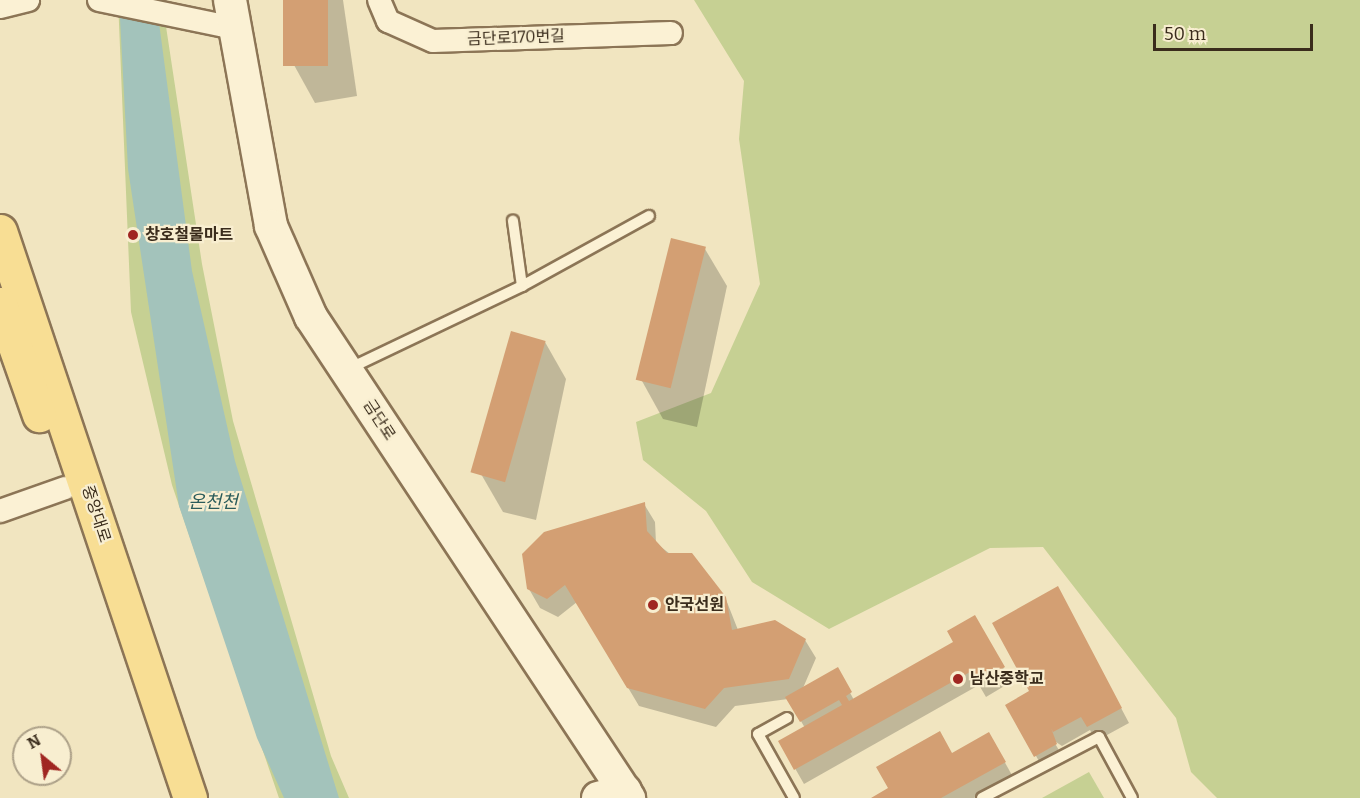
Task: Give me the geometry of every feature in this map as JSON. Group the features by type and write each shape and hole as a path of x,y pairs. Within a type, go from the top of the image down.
{"main road":[{"name":"중앙대로","path":"0,231 190,798"},
{"name":"중앙대로","path":"0,304 65,488 165,798"}],"street":[{"path":"0,7 28,0"},
{"name":"금단로170번길","path":"379,0 388,21 433,41 671,33"},
{"path":"105,1 158,11 232,14"},
{"name":"금단로","path":"232,14 270,226 311,317 617,796"},
{"path":"0,511 65,488"}],"lane":[{"path":"346,370 522,285 649,216"},
{"path":"513,221 522,285"},
{"path":"787,718 758,734 794,798"},
{"path":"982,798 1099,737 1132,798"}],"green space":[{"name":"온천천","path":"118,0 162,0 202,264 233,421 331,756 349,798 279,798 172,485 131,312"},
{"path":"694,0 1360,0 1360,798 1217,798 1191,772 1176,718 1043,547 990,548 829,629 752,582 706,511 643,460 636,422 711,393 760,284 739,139 744,81"},
{"path":"1089,772 1104,798 1042,798"}],"water":[{"name":"온천천","path":"119,0 156,0 192,271 235,461 339,798 284,798 257,738 179,506 128,169"}],"building":[{"path":"283,0 328,0 328,66 283,66"},
{"path":"671,238 706,247 671,388 636,380"},
{"path":"511,331 546,341 505,482 470,472"},
{"name":"안국선원","path":"645,502 647,531 667,553 692,553 726,597 732,630 775,620 806,639 789,679 724,688 705,709 627,688 565,585 547,599 527,589 522,554 544,532"},
{"path":"1058,586 1122,708 1087,727 1081,717 1053,732 1051,728 1057,744 1034,757 1005,705 1029,691 992,623"},
{"path":"975,615 1005,667 976,684 970,672 794,770 778,741 842,705 839,700 800,722 785,697 838,667 852,692 846,696 849,701 953,642 947,631"},
{"path":"940,731 952,753 989,732 1006,762 941,798 871,798 888,788 876,767"}],"place":[{"name":"창호철물마트","path":"133,235"},
{"name":"안국선원","path":"653,605"},
{"name":"남산중학교","path":"958,679"}]}
